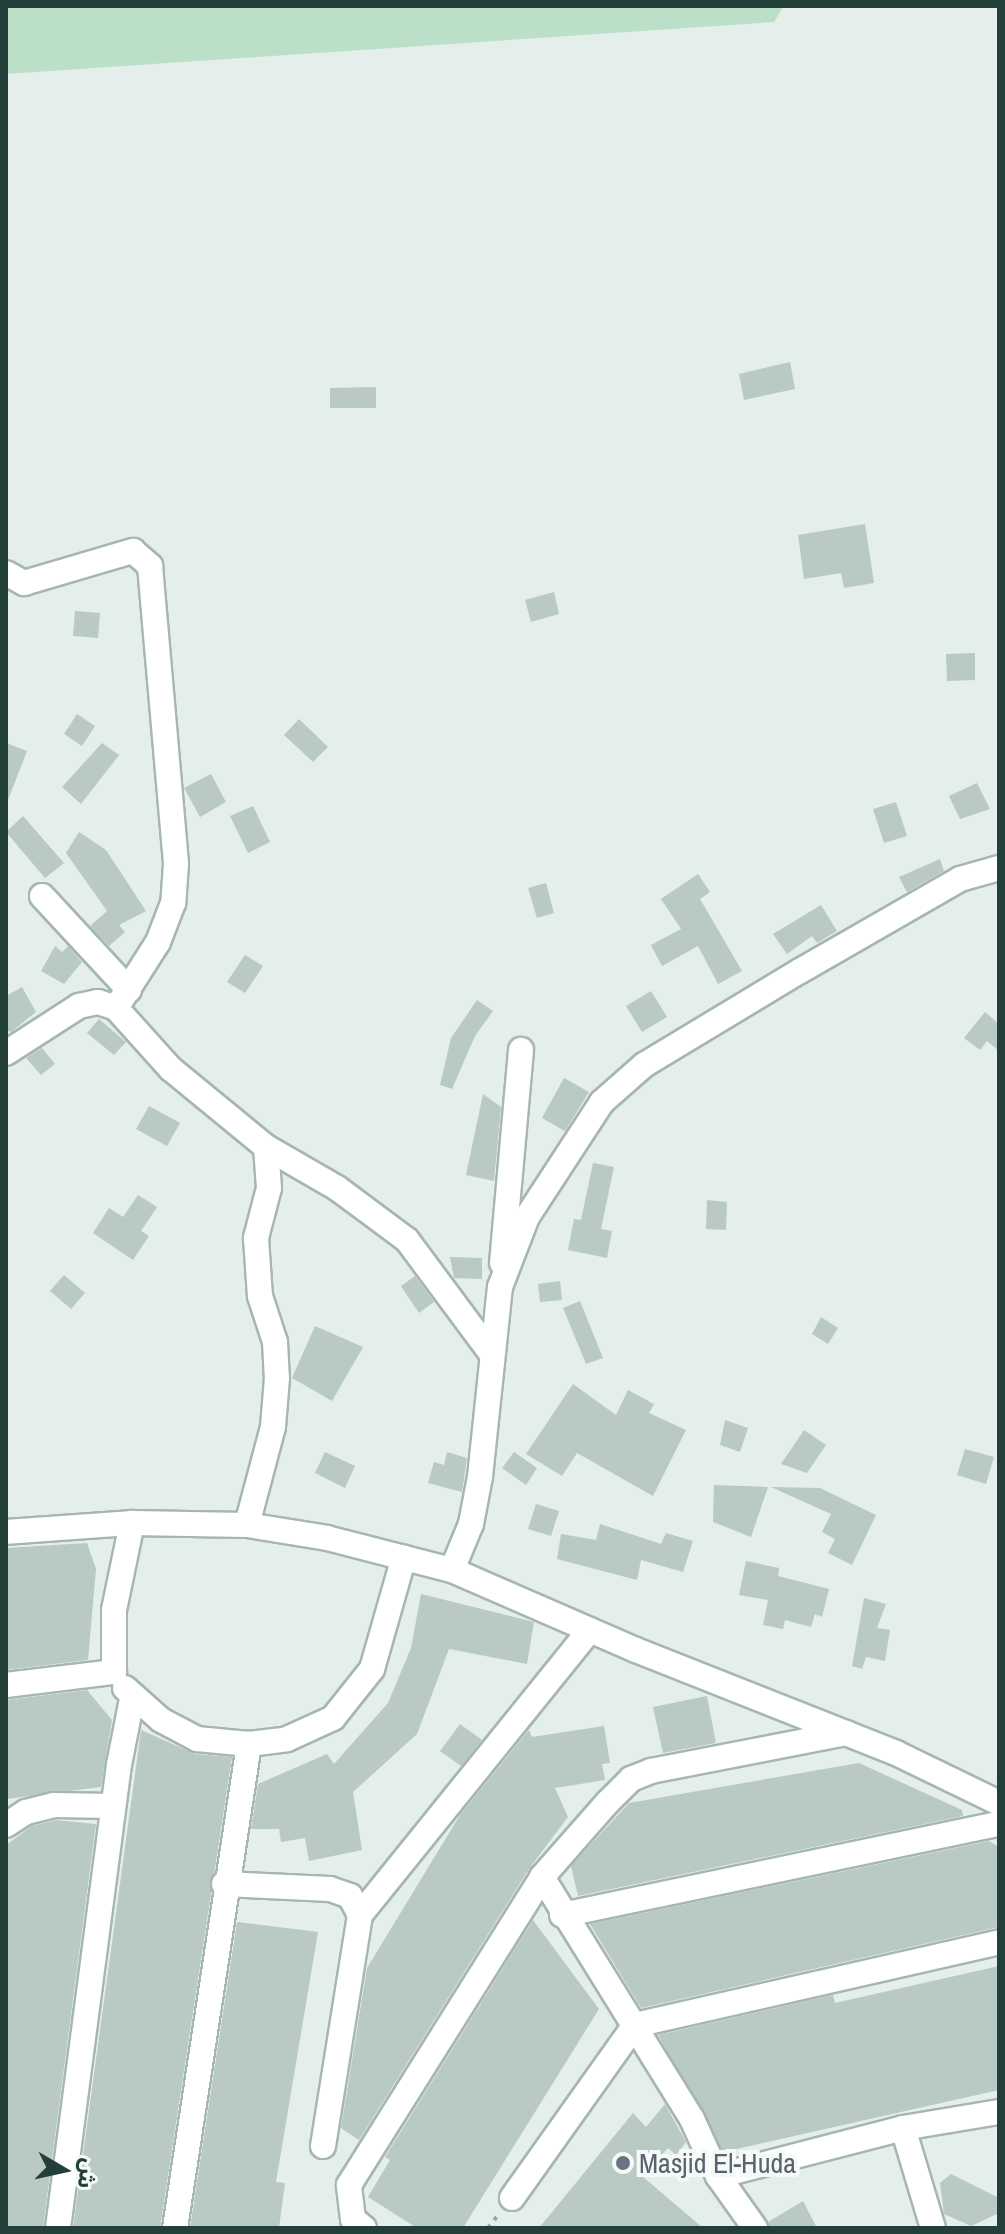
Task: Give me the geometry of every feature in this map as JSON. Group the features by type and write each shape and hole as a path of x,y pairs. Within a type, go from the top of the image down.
{"street":[{"path":"6,573 24,583 133,551 150,566 176,864 173,903 158,942 122,999"},
{"path":"500,1287 527,1217 559,1165 602,1102 644,1065 960,879 999,868"},
{"path":"42,896 122,999 171,1069 266,1147 337,1188 407,1240 491,1353"},
{"path":"6,1053 79,1006 122,999"},
{"path":"452,1570 471,1524 480,1477 521,1050"},
{"path":"247,1525 273,1427 277,1378 275,1342 260,1296 256,1238 269,1188 266,1147"},
{"path":"132,1523 114,1610 114,1672 132,1699 197,1739 249,1744 287,1739 333,1718 372,1669 404,1557"},
{"path":"6,1532 132,1523 247,1525 404,1557 452,1570 590,1630 846,1733 999,1803"},
{"path":"323,2146 360,1915 590,1630"},
{"path":"6,1685 38,1677 114,1672"},
{"path":"58,2228 113,1806 132,1699"},
{"path":"364,2228 353,2219 349,2185 542,1877 631,1779 846,1733"},
{"path":"175,2228 224,1884 249,1744"},
{"path":"6,1825 26,1812 54,1805 113,1806"},
{"path":"562,1915 999,1824"},
{"path":"542,1877 562,1915 635,2025 692,2119 718,2176 755,2228"},
{"path":"224,1884 330,1889 350,1896 360,1915"},
{"path":"512,2198 635,2025 999,1942"},
{"path":"718,2176 903,2128 999,2112"},
{"path":"903,2128 933,2228"}],"green space":[{"path":"6,6 784,6 774,22 6,74"}],"building":[{"path":"790,362 795,389 744,400 739,374"},
{"path":"376,387 376,408 330,408 330,388"},
{"path":"865,524 874,583 844,588 841,573 804,579 798,535"},
{"path":"554,592 559,614 531,622 525,600"},
{"path":"75,611 100,613 98,638 73,636"},
{"path":"975,653 975,680 947,681 946,654"},
{"path":"77,714 95,726 82,746 64,734"},
{"path":"299,719 328,747 313,762 284,735"},
{"path":"6,743 27,751 8,800 6,800"},
{"path":"102,743 119,755 81,804 62,787"},
{"path":"211,774 226,802 200,817 184,788"},
{"path":"977,783 990,809 960,819 949,796"},
{"path":"896,802 907,836 884,843 873,809"},
{"path":"253,806 270,842 248,853 230,816"},
{"path":"23,816 64,863 45,878 6,832"},
{"path":"79,832 106,850 146,911 119,925 125,932 109,946 90,926 107,911 66,853"},
{"path":"940,859 944,871 907,892 899,877"},
{"path":"698,874 710,892 700,899 742,971 718,984 698,946 662,966 651,945 681,929 661,899"},
{"path":"546,883 554,913 537,918 528,888"},
{"path":"821,905 837,931 817,943 812,936 787,954 773,934"},
{"path":"55,946 62,952 68,946 82,962 64,984 41,971"},
{"path":"245,955 263,966 245,993 227,982"},
{"path":"22,987 36,1012 11,1032 6,1030 6,996"},
{"path":"651,991 667,1017 642,1032 626,1006"},
{"path":"477,1000 493,1011 475,1036 452,1089 440,1085 451,1038"},
{"path":"985,1012 999,1024 999,1051 987,1041 980,1050 964,1038"},
{"path":"99,1019 126,1042 114,1055 87,1033"},
{"path":"42,1048 55,1064 41,1075 26,1058"},
{"path":"564,1078 589,1092 565,1131 542,1118"},
{"path":"483,1094 501,1107 494,1181 466,1175"},
{"path":"149,1106 180,1123 167,1146 136,1129"},
{"path":"593,1163 614,1167 601,1229 612,1231 607,1258 568,1250 574,1219 581,1220"},
{"path":"138,1195 157,1207 141,1231 149,1236 133,1260 93,1233 109,1208 123,1217"},
{"path":"707,1200 727,1202 726,1230 706,1229"},
{"path":"450,1257 482,1258 482,1279 454,1278"},
{"path":"64,1275 85,1293 71,1309 50,1291"},
{"path":"415,1276 434,1302 419,1313 401,1286"},
{"path":"560,1281 562,1300 540,1302 538,1284"},
{"path":"580,1301 603,1358 586,1364 563,1308"},
{"path":"821,1317 838,1328 828,1344 812,1334"},
{"path":"315,1326 363,1347 332,1401 292,1378"},
{"path":"573,1384 616,1415 628,1390 654,1404 649,1413 686,1430 653,1496 577,1453 562,1476 526,1454"},
{"path":"725,1420 748,1428 740,1452 720,1445"},
{"path":"804,1430 826,1445 807,1473 781,1464"},
{"path":"965,1449 994,1457 986,1484 957,1475"},
{"path":"325,1452 355,1466 345,1488 315,1473"},
{"path":"447,1452 467,1458 462,1492 428,1483 434,1462 444,1465"},
{"path":"514,1452 537,1468 526,1485 502,1468"},
{"path":"714,1485 768,1487 751,1537 713,1522"},
{"path":"771,1487 820,1488 876,1515 852,1565 828,1553 835,1539 822,1532 831,1514"},
{"path":"536,1504 559,1511 551,1536 528,1529"},
{"path":"600,1524 661,1544 666,1533 693,1541 683,1572 641,1560 637,1580 557,1559 561,1534 596,1540"},
{"path":"87,1543 96,1569 88,1660 6,1670 6,1548"},
{"path":"746,1561 779,1568 778,1576 829,1589 822,1617 815,1614 811,1627 785,1620 783,1629 763,1625 768,1600 739,1595"},
{"path":"421,1594 534,1622 527,1664 449,1649 417,1734 353,1792 362,1850 309,1861 305,1838 281,1842 279,1829 251,1829 258,1784 327,1754 334,1764 388,1703 411,1648"},
{"path":"864,1598 886,1604 877,1628 890,1630 885,1661 866,1657 862,1669 852,1666"},
{"path":"87,1690 112,1720 101,1787 6,1799 6,1700"},
{"path":"707,1696 716,1743 663,1753 653,1707"},
{"path":"460,1724 482,1740 461,1766 440,1751"},
{"path":"604,1726 610,1763 602,1764 605,1780 555,1788 568,1817 529,1869 359,2140 341,2128 367,1968 460,1815 529,1730 532,1737"},
{"path":"141,1730 195,1754 232,1757 160,2228 73,2228"},
{"path":"859,1763 962,1810 963,1816 578,1896 571,1866 629,1803"},
{"path":"56,1820 96,1824 43,2228 6,2228 6,1845 32,1826"},
{"path":"989,1841 999,1847 999,1927 641,2008 590,1924"},
{"path":"533,1920 599,2009 463,2228 417,2228 368,2197 390,2160 385,2157"},
{"path":"237,1922 318,1932 276,2182 285,2183 279,2228 190,2228"},
{"path":"999,1966 999,2090 723,2152 658,2035 833,1995 835,2003"},
{"name":"Masjid El-Huda","path":"665,2104 686,2142 676,2155 668,2148 642,2176 703,2228 539,2228 633,2113 646,2127"},
{"path":"951,2174 999,2198 999,2213 971,2226 944,2214 940,2183"},
{"path":"803,2201 817,2228 770,2228 768,2222"}],"place":[{"name":"Masjid El-Huda","path":"623,2163"}]}
